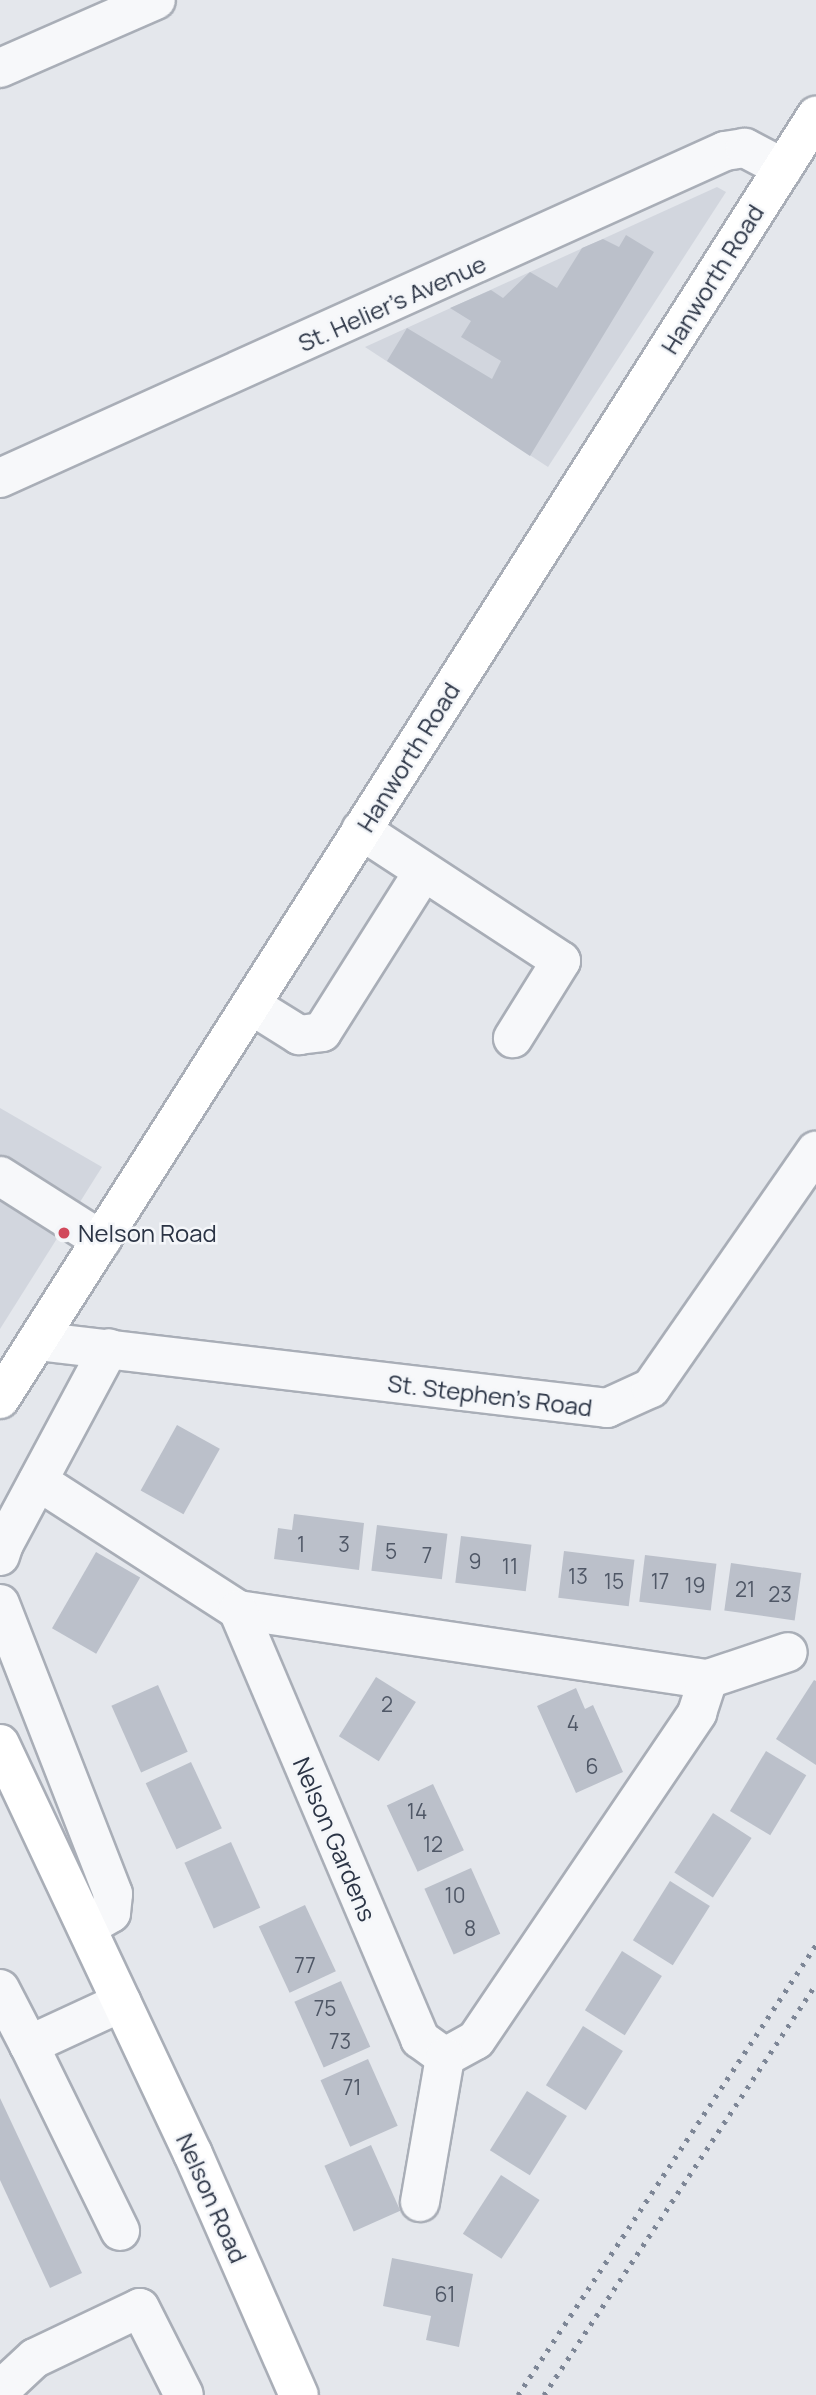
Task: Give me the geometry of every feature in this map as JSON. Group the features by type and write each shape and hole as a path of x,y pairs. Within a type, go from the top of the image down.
{"main road":[{"name":"Hanworth Road","path":"0,1399 816,116"},
{"name":"Nelson Road","path":"0,1744 193,2154 299,2395"}],"street":[{"path":"0,68 156,0"},
{"name":"St. Helier's Avenue","path":"0,478 725,151 745,148 783,168"},
{"path":"361,831 561,961 513,1038"},
{"path":"251,1005 299,1035 322,1032 423,872"},
{"name":"St. Stephen's Road","path":"37,1341 607,1408 651,1388 816,1151"},
{"path":"0,1176 101,1240"},
{"path":"0,1556 109,1348"},
{"path":"38,1481 238,1610 708,1679 788,1652"},
{"path":"0,1604 113,1894 111,1913 87,1927"},
{"name":"Nelson Gardens","path":"238,1610 420,2039 446,2057"},
{"path":"421,2202 446,2057 477,2040 697,1713 708,1679"},
{"path":"0,1989 120,2231"},
{"path":"29,2045 122,2002"},
{"path":"9,2382 35,2358 140,2308 184,2395"}],"shaded area":[{"path":"717,187 726,192 548,467 365,347"},
{"path":"0,1108 102,1167 0,1329"}],"building":[{"path":"626,235 654,252 530,456 387,361 407,328 492,379 501,361 461,337 471,321 450,308 491,290 503,298 530,272 557,288 582,248 603,239 619,247"},
{"path":"177,1425 220,1449 183,1514 141,1491"},
{"path":"294,1514 364,1523 359,1570 274,1559 278,1528 292,1530"},
{"path":"377,1525 447,1534 442,1579 371,1571"},
{"path":"461,1536 531,1545 526,1591 455,1583"},
{"path":"564,1551 634,1560 629,1606 558,1598"},
{"path":"96,1552 140,1578 96,1654 52,1628"},
{"path":"645,1555 716,1564 711,1610 639,1602"},
{"path":"731,1563 801,1573 795,1620 724,1611"},
{"path":"376,1677 416,1702 379,1761 339,1736"},
{"path":"814,1680 816,1681 816,1765 776,1739"},
{"path":"158,1685 188,1752 141,1772 111,1706"},
{"path":"576,1688 585,1709 593,1705 623,1772 576,1793 537,1706"},
{"path":"766,1751 806,1775 770,1835 730,1811"},
{"path":"191,1762 222,1828 177,1849 146,1783"},
{"path":"433,1784 464,1850 418,1872 387,1806"},
{"path":"713,1813 752,1838 713,1898 674,1873"},
{"path":"231,1842 260,1908 214,1929 184,1863"},
{"path":"471,1868 500,1934 454,1955 424,1889"},
{"path":"670,1881 710,1906 673,1965 633,1940"},
{"path":"305,1905 336,1971 290,1993 259,1927"},
{"path":"622,1951 662,1976 625,2035 585,2010"},
{"path":"341,1981 370,2047 324,2068 294,2002"},
{"path":"583,2026 623,2051 586,2110 546,2085"},
{"path":"368,2059 398,2126 350,2147 320,2080"},
{"path":"527,2091 567,2116 530,2175 490,2150"},
{"path":"0,2098 82,2273 50,2288 0,2180"},
{"path":"371,2145 400,2211 354,2232 324,2166"},
{"path":"501,2175 540,2200 501,2259 463,2234"},
{"path":"392,2258 473,2274 459,2347 426,2340 431,2316 383,2306"}],"railway":[{"path":"518,2395 816,1945"},
{"path":"544,2395 816,1984"}],"place":[{"name":"Nelson Road","path":"64,1233"}]}
